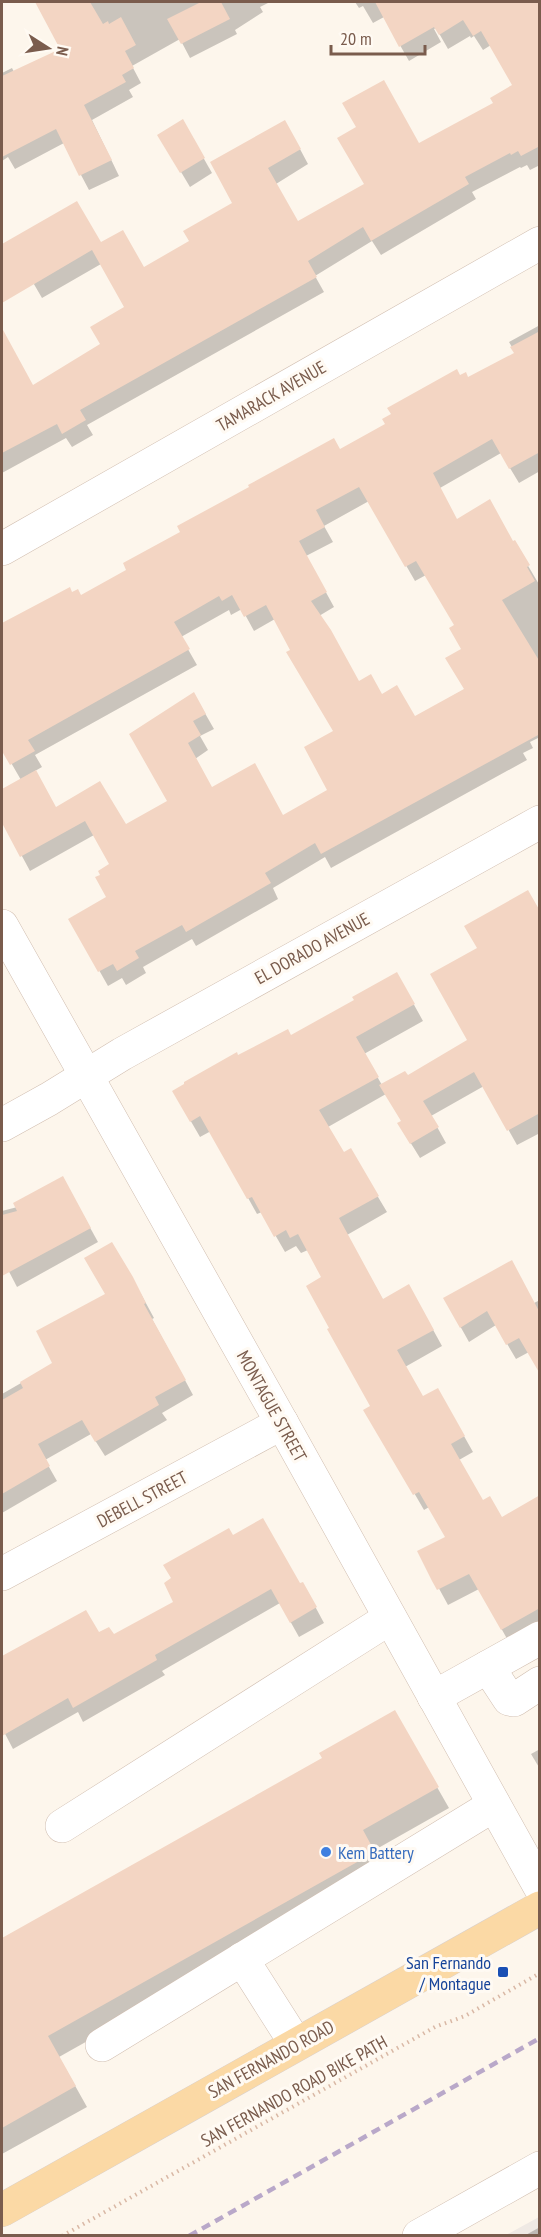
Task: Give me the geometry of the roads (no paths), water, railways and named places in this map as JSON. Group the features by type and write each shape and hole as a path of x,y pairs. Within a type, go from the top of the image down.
{"main road":[{"name":"SAN FERNANDO ROAD","path":"2,2210 540,1908"}],"street":[{"name":"TAMARACK AVENUE","path":"2,549 540,243"},
{"name":"EL DORADO AVENUE","path":"2,1125 540,822"},
{"name":"MONTAGUE STREET","path":"2,926 540,1887"},
{"name":"DEBELL STREET","path":"2,1574 282,1423"},
{"path":"62,1826 390,1618"},
{"path":"434,1697 540,1638"},
{"path":"488,1667 509,1699 514,1700 540,1683"},
{"path":"102,2045 494,1805"},
{"path":"242,1959 296,2044"},
{"path":"419,2235 540,2168"}],"railway":[{"path":"189,2236 540,2038"}],"place":[{"name":"Kem Battery","path":"326,1852"},
{"name":"San Fernando / Montague","path":"503,1972"}]}
